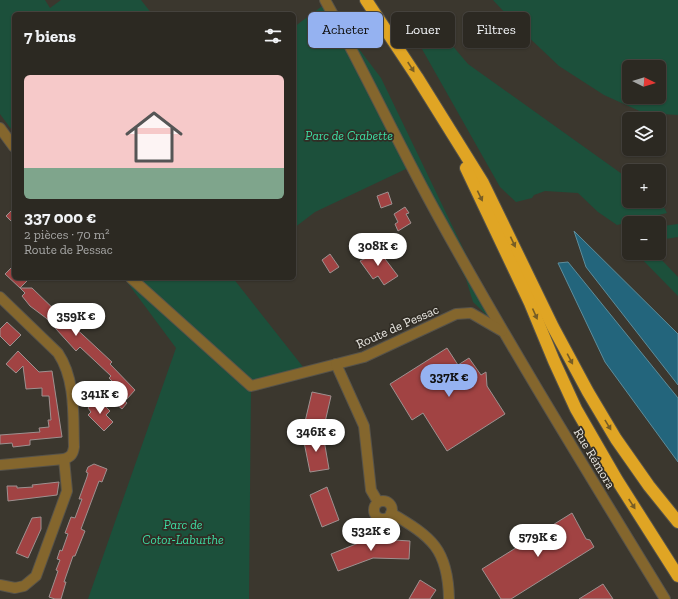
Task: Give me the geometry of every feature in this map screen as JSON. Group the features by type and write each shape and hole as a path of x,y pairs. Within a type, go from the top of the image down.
{"highway":[{"path":"366,0 418,77 483,183 553,327 588,392 616,439 649,486 678,522"},
{"path":"445,123 527,296 576,409 616,480 678,576"}],"street":[{"name":"Rue Rémora","path":"325,0 358,59 438,216 503,331 665,599"},
{"path":"0,128 12,143"},
{"name":"Route de Pessac","path":"134,280 251,386 364,357 456,314 471,313 503,331"},
{"path":"0,297 58,353 65,363 70,378 74,447 74,453 67,458 0,465"},
{"path":"336,364 364,426 371,490 378,502 375,512 378,517 385,518 391,514 427,536 441,556 449,582 449,599"},
{"path":"0,585 15,588 24,586 36,576 67,491 67,458"}],"green space":[{"path":"0,0 45,0 50,8 61,0 141,0 150,12 12,12 12,130 0,114"},
{"path":"493,0 678,0 678,115 666,114 666,112 642,112 624,104 666,104 666,60 622,60 622,103 604,95 559,66 530,39 530,12 504,12"},
{"name":"Parc de Crabette","path":"325,4 331,12 314,12"},
{"name":"Parc de Crabette","path":"308,17 308,48 358,48 381,78 503,331 473,302 466,279 408,168 315,212 296,226 296,26"},
{"path":"421,48 454,48 468,64 622,174 622,208 664,208 667,213 654,216 622,216 622,224 617,225 598,212 578,193 545,191 534,195 532,198 516,202 500,187"},
{"path":"678,224 678,237 666,239 666,226"},
{"path":"643,260 662,260 678,277 678,296"},
{"name":"Parc de Cotor-Laburthe","path":"125,280 235,280 307,372 251,386 249,599 88,599 176,348"}],"water":[{"path":"574,231 678,334 678,385 586,267"},
{"path":"568,262 678,398 678,462 605,362 558,263"}],"building":[{"path":"388,192 392,204 381,208 377,196"},
{"path":"405,207 409,213 406,214 411,223 398,231 395,224 398,222 394,214"},
{"path":"12,210 12,222 6,216"},
{"path":"376,247 398,276 384,285 378,276 373,279 360,261 366,258 364,255"},
{"path":"330,254 339,267 330,273 322,260"},
{"path":"12,267 12,280 28,280 20,288 5,274"},
{"path":"20,288 32,288 61,316 71,307 77,313 69,322 112,362 110,364 135,390 127,399 120,393 122,391 109,378 111,376 80,347 76,351 46,318 30,306 22,296 25,293"},
{"path":"7,322 21,335 10,346 0,336 0,329"},
{"path":"447,348 458,365 469,358 481,375 486,372 487,386 505,414 447,451 423,413 412,420 390,384"},
{"path":"18,351 39,372 52,371 62,437 30,440 30,445 13,447 12,443 0,444 0,435 40,432 39,428 49,427 48,420 51,420 49,396 42,396 42,388 26,389 23,366 16,373 6,364"},
{"path":"312,392 331,396 323,431 304,426"},
{"path":"121,397 127,403 122,409 115,403"},
{"path":"97,398 110,411 106,415 113,422 104,431 88,415 91,412 88,408"},
{"path":"323,434 329,469 310,472 303,437"},
{"path":"94,464 107,469 102,482 99,481 81,529 85,531 75,556 73,556 64,582 66,582 61,599 55,599 49,597 58,571 56,570 60,560 57,559 60,550 62,551 68,534 65,533 71,517 75,518 82,499 79,499 87,477 88,473 86,472 88,467"},
{"path":"59,482 57,495 8,501 7,486 17,486 17,488 33,487 32,485"},
{"path":"327,487 339,520 322,527 310,495"},
{"path":"572,513 586,539 590,540 594,547 511,599 501,599 482,569"},
{"path":"41,517 41,529 28,558 16,553 32,518"},
{"path":"378,539 410,541 409,559 373,558 338,571 331,554 361,542"},
{"path":"420,580 436,590 430,599 409,599"},
{"path":"603,584 613,599 579,599"}]}
